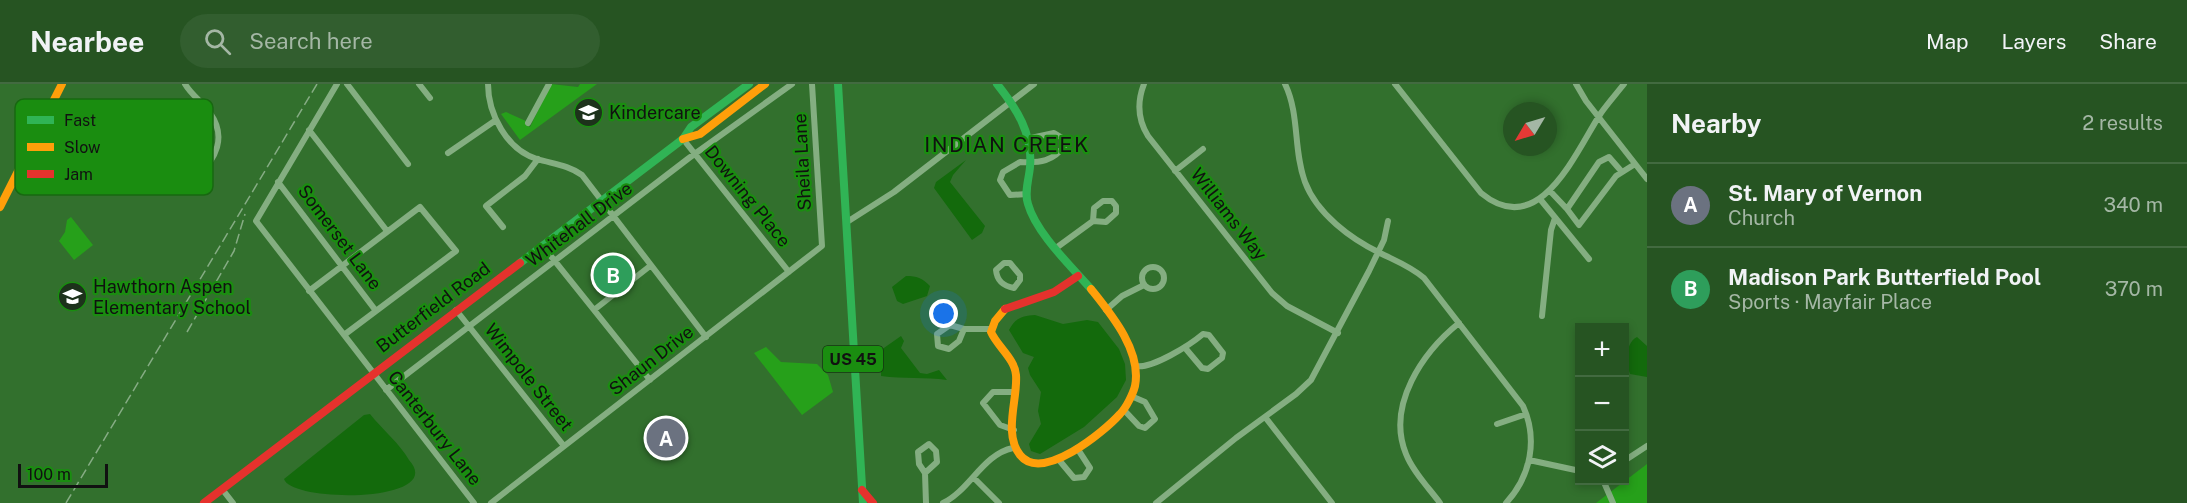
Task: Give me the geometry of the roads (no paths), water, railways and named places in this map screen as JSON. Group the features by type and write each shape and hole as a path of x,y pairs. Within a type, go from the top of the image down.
{"main road":[{"path":"55,99 62,84"},
{"name":"Butterfield Road","path":"204,503 683,139 692,127 749,84"},
{"name":"Butterfield Road","path":"683,139 700,134 765,84"},
{"name":"US 45","path":"838,84 863,503"},
{"path":"997,84 1012,101 1031,138 1027,204 1038,226 1106,310 1128,340 1136,366 1131,396 1124,410 1059,460 1040,464 1030,463 1014,448 1016,371 996,344 992,329 999,313 1016,302 1051,294 1078,276"},
{"path":"0,207 15,180"},
{"path":"862,490 873,503"}],"street":[{"path":"185,84 198,99"},
{"path":"278,182 337,84"},
{"path":"348,84 408,164"},
{"path":"419,84 430,98"},
{"path":"488,84 491,107 507,137 520,151 538,159 561,164 577,172 706,337"},
{"path":"528,123 549,84"},
{"name":"Whitehall Drive","path":"386,390 792,84"},
{"name":"Sheila Lane","path":"812,84 822,238"},
{"path":"847,222 894,192 1034,84"},
{"name":"Williams Way","path":"1144,84 1139,104 1141,120 1148,136 1175,171 1279,300 1338,333"},
{"path":"1285,84 1295,116 1300,167 1310,192 1342,230 1378,252 1408,266 1424,278 1520,401 1526,414 1531,439 1529,460 1519,486 1506,503"},
{"path":"1395,84 1490,200 1516,207 1540,199 1550,191 1624,84"},
{"path":"1576,84 1647,179"},
{"path":"448,153 496,120"},
{"path":"213,121 219,136 213,160"},
{"path":"309,130 387,231"},
{"path":"1027,194 1010,195 1000,180 1003,172 1020,162 1030,164 1045,162 1059,153 1066,144 1064,139 1054,133 1031,138"},
{"name":"Downing Place","path":"683,139 789,272"},
{"path":"1175,171 1203,148"},
{"path":"1567,210 1599,162 1609,157 1622,172"},
{"path":"503,227 486,206 525,176 538,159"},
{"path":"1550,191 1580,225 1616,176 1635,164"},
{"name":"Somerset Lane","path":"278,182 376,311"},
{"name":"Canterbury Lane","path":"278,182 256,221 474,502"},
{"path":"1540,199 1589,259"},
{"path":"309,291 420,207 456,251 344,335"},
{"path":"1542,316 1551,230 1555,218"},
{"path":"1056,249 1093,221"},
{"path":"1156,503 1296,394 1317,373 1378,252 1388,221"},
{"name":"Shaun Drive","path":"491,503 822,246 822,238"},
{"path":"542,245 650,380"},
{"path":"1014,288 1004,285 997,276 999,265 1010,263 1020,275 1020,280 1014,288 1016,302"},
{"path":"594,310 650,266"},
{"path":"1106,310 1122,296 1142,286"},
{"name":"Wimpole Street","path":"456,310 564,446"},
{"path":"1440,503 1406,456 1400,421 1405,396 1429,350 1459,323"},
{"path":"964,329 959,341 949,349 938,346 938,334 950,325 964,329 992,329"},
{"path":"1136,366 1151,366 1176,350 1186,349 1203,334 1209,335 1224,353 1222,358 1208,369 1202,368 1186,349"},
{"path":"1014,392 993,392 983,403 1000,425 1014,429"},
{"path":"1124,410 1139,426 1145,428 1155,419 1145,402 1131,396"},
{"path":"1497,424 1526,414"},
{"path":"1265,417 1332,503"},
{"path":"1629,458 1647,446"},
{"path":"943,503 958,494 990,460 1014,448"},
{"path":"1059,460 1074,478 1084,477 1090,468 1077,448"},
{"path":"1529,460 1575,470"},
{"path":"925,473 926,503"},
{"path":"974,478 999,503"},
{"path":"1605,485 1613,503"},
{"path":"222,489 233,503"}],"railway":[{"path":"66,503 317,84"},
{"path":"187,332 234,251 245,214"}],"place":[{"name":"Kindercare","path":"588,112"},
{"name":"Madison Park Butterfield Pool","path":"613,275"},
{"name":"Hawthorn Aspen Elementary School","path":"72,296"},
{"name":"St. Mary of Vernon","path":"666,438"}],"district":[{"name":"INDIAN CREEK","path":"1007,144"}]}
